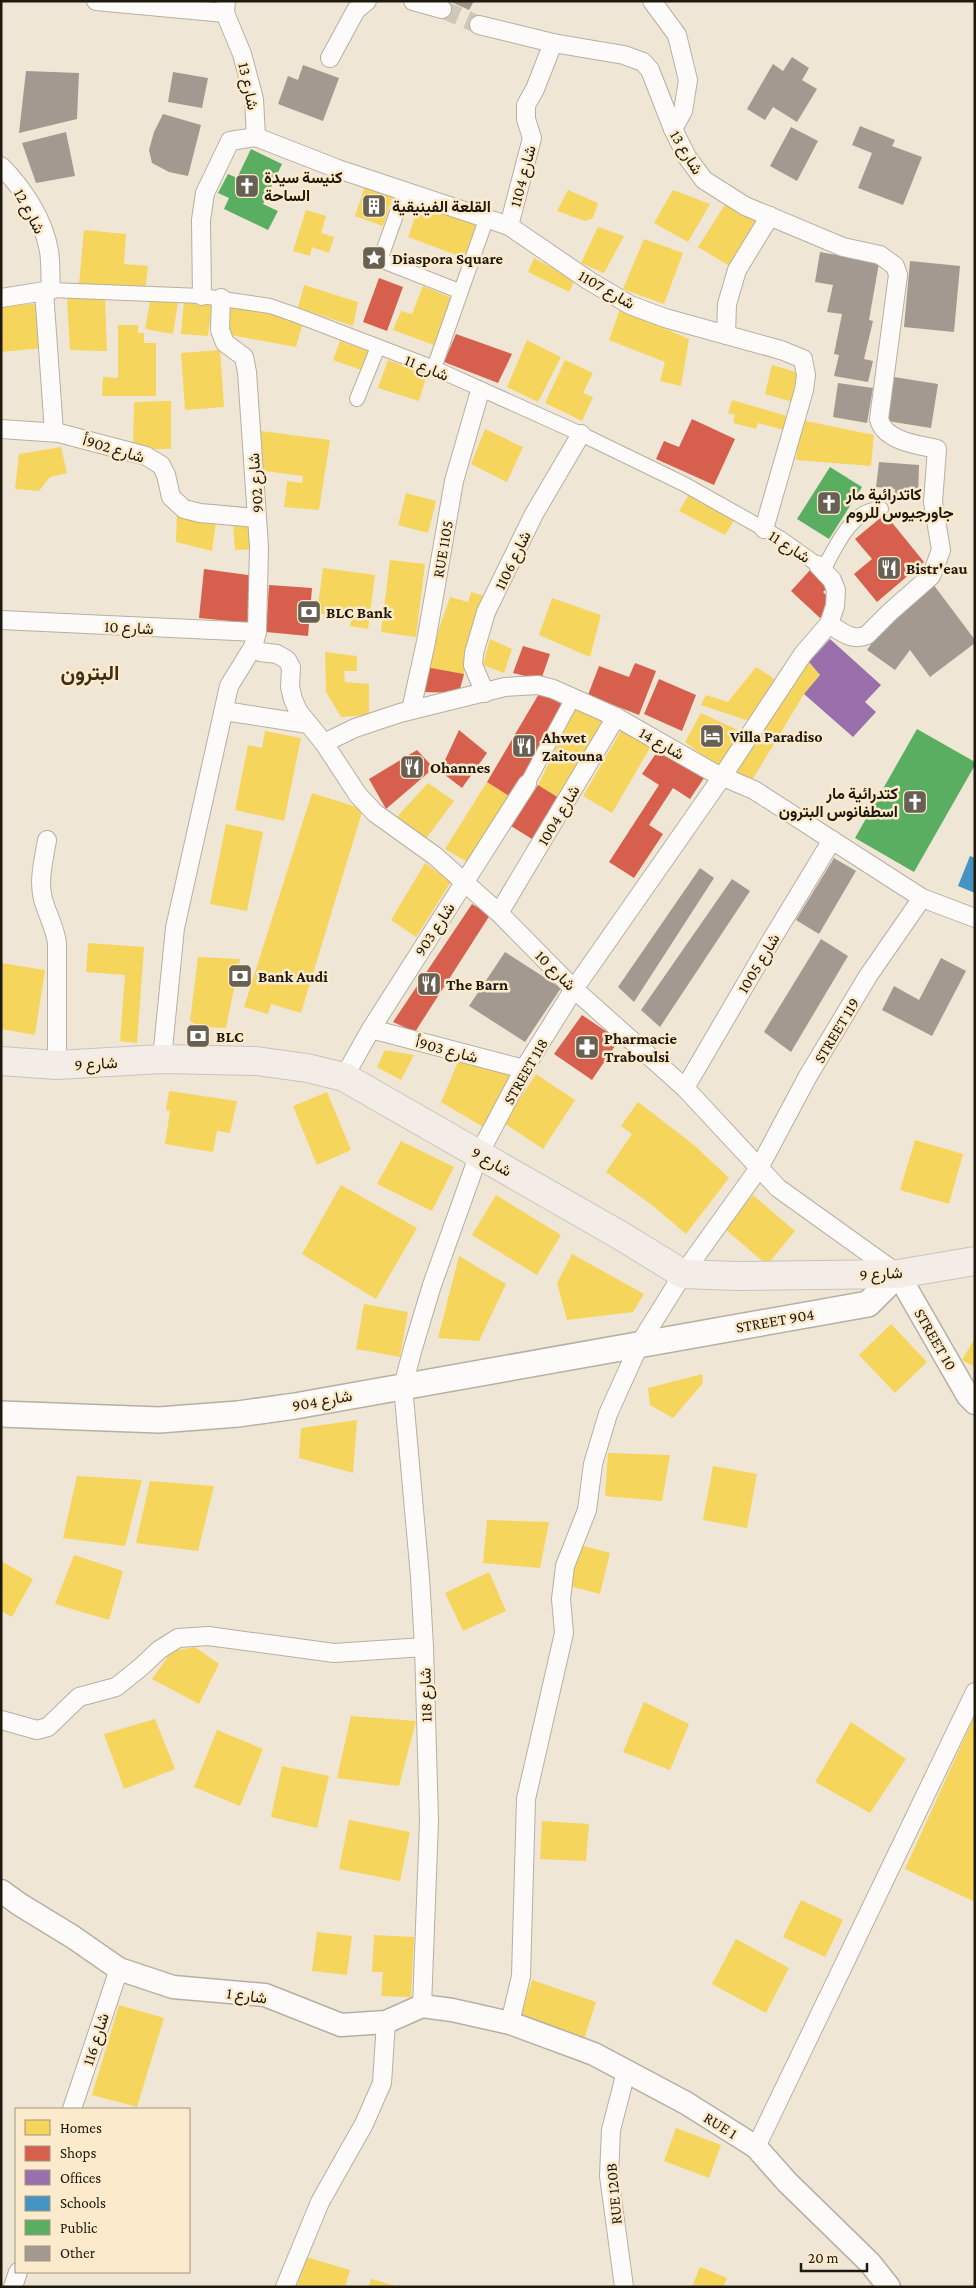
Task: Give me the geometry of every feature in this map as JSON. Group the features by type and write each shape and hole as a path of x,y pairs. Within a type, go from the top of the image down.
{"main road":[{"name":"شارع 9","path":"1,1061 57,1065 162,1059 256,1061 307,1068 344,1077 682,1274 746,1276 898,1274 975,1261"},
{"name":"STREET 904","path":"640,1343 868,1304 898,1274"},
{"name":"شارع 904","path":"1,1414 110,1419 198,1418 295,1406 640,1343"}],"street":[{"path":"96,1 226,7"},
{"path":"330,58 356,10 367,1"},
{"path":"413,1 442,9"},
{"path":"652,1 677,35 688,80 683,111 673,129"},
{"name":"شارع 13","path":"226,7 242,54 254,99 256,137"},
{"path":"479,24 553,43"},
{"name":"شارع 13","path":"553,43 624,55 643,62 653,77 686,157 704,180 745,206 843,246 880,255 894,266 898,275 879,419 881,426 886,432 915,444 937,449 933,502 941,550 931,576 867,635 862,638 850,637 829,624"},
{"name":"شارع 1104","path":"509,226 532,138 526,119 526,105 535,89 553,43"},
{"path":"202,296 201,220 205,193 230,142 256,137"},
{"name":"شارع 1107","path":"256,137 338,169 487,217 509,226 618,298 665,318 795,355 803,359 806,375 799,408 764,529"},
{"name":"شارع 12","path":"1,166 20,189 38,219 49,250 48,290 54,432"},
{"path":"405,190 380,260 460,291"},
{"path":"726,335 727,304 737,270 770,216"},
{"path":"434,368 487,217"},
{"name":"شارع 11","path":"1,298 48,290 202,296 270,306 434,368 480,391 581,434 684,484 764,529 821,567"},
{"name":"شارع 902","path":"222,298 220,330 225,343 244,357 247,372 259,547 255,640"},
{"path":"357,398 378,347"},
{"name":"RUE 1105","path":"411,710 426,642 454,481 480,391"},
{"name":"شارع 902أ","path":"1,429 54,432 133,451 156,462 165,470 171,498 184,509 200,513 257,518"},
{"name":"شارع 1106","path":"485,693 473,665 474,652 486,612 534,514 581,434"},
{"path":"722,777 803,654 829,624 835,606 836,590 832,580 821,567 855,520 872,509 881,509"},
{"name":"شارع 10","path":"1,620 255,640 260,652 277,654 287,660 291,667 290,687 298,711 324,743 358,795 375,813 434,856 499,913 574,989 685,1088 778,1188 898,1274"},
{"path":"162,1059 175,928 229,686 255,640"},
{"name":"شارع 14","path":"324,743 355,728 411,710 505,687 538,685 553,688 616,717 722,777 754,790 922,898 975,918"},
{"path":"527,784 573,698"},
{"path":"224,711 308,724"},
{"name":"شارع 1004","path":"499,913 616,717"},
{"name":"STREET 118","path":"403,1386 432,1285 479,1154 524,1069 574,989 722,777"},
{"name":"شارع 903","path":"344,1077 371,1029 527,784"},
{"path":"47,840 41,877 43,898 55,927 57,943 57,1065"},
{"name":"شارع 1005","path":"685,1088 832,840"},
{"name":"STREET 119","path":"510,2023 521,1976 526,1799 564,1633 561,1599 565,1566 587,1510 593,1464 608,1414 640,1343 682,1274 759,1168 808,1076 868,976 922,898"},
{"name":"شارع 903أ","path":"371,1029 524,1069"},
{"name":"STREET 10","path":"898,1274 968,1396 975,1403"},
{"name":"شارع 118","path":"403,1386 420,1577 424,1647 429,1821 422,2006"},
{"path":"1,1720 37,1730 48,1727 79,1697 116,1687 159,1650 178,1638 208,1636 334,1653 424,1647"},
{"path":"756,2147 975,1692"},
{"name":"شارع 1","path":"1,1891 73,1936 119,1969 173,1987 265,1996 341,2025 386,2022 422,2006"},
{"name":"شارع 116","path":"72,2108 119,1969"},
{"path":"422,2006 452,2010 510,2023"},
{"path":"285,2287 320,2202 364,2124 382,2083 386,2022"},
{"name":"RUE 1","path":"510,2023 594,2054 686,2104 756,2147 787,2182 870,2263 889,2287"},
{"name":"RUE 120B","path":"624,2287 609,2176 611,2130 626,2072"},
{"path":"13,2287 18,2273"}],"building: Homes":[{"name":"القلعة الفينيقية","path":"365,186 393,196 383,226 355,216"},
{"path":"568,190 598,203 593,218 585,221 557,211"},
{"path":"673,190 710,204 688,242 654,223"},
{"path":"420,203 476,224 464,258 408,237"},
{"path":"726,203 757,219 733,268 698,247"},
{"path":"306,210 326,216 321,233 334,237 329,253 312,247 310,256 293,251"},
{"path":"598,227 624,236 604,273 581,263"},
{"path":"84,230 126,234 124,264 148,266 145,291 79,284"},
{"path":"644,239 683,253 664,304 623,289"},
{"path":"534,258 575,280 569,292 528,272"},
{"path":"304,285 358,302 353,326 298,308"},
{"path":"423,286 452,298 434,345 393,330 401,311 412,314"},
{"path":"105,297 107,351 70,350 67,298"},
{"path":"151,297 178,302 173,334 145,329"},
{"path":"184,301 212,304 208,336 181,334"},
{"path":"39,303 43,348 1,352 1,307"},
{"path":"251,305 293,319 302,326 296,347 225,334 226,306"},
{"path":"620,309 689,339 681,386 660,381 665,362 609,340"},
{"path":"118,325 138,325 138,333 144,333 144,343 156,343 156,396 102,396 103,377 118,378"},
{"path":"527,340 561,357 538,402 507,387"},
{"path":"340,341 368,351 361,370 333,360"},
{"path":"220,350 224,407 185,410 181,353"},
{"path":"388,360 427,374 419,401 378,388"},
{"path":"565,360 593,373 583,393 593,397 582,421 545,403"},
{"path":"772,365 799,373 793,402 765,394"},
{"path":"732,400 791,417 787,431 758,423 756,429 733,423 735,415 728,413"},
{"path":"171,401 171,449 133,449 134,402"},
{"path":"801,420 874,435 871,466 796,460"},
{"path":"485,429 523,447 507,482 471,464"},
{"path":"261,431 330,440 319,510 284,507 287,481 302,483 303,476 257,470"},
{"path":"61,447 67,473 50,477 39,491 15,489 19,454"},
{"path":"406,493 436,501 428,533 398,525"},
{"path":"690,493 735,519 725,535 679,511"},
{"path":"177,512 216,522 212,551 176,542"},
{"path":"253,524 255,549 235,550 233,525"},
{"path":"390,560 425,564 416,637 381,632"},
{"path":"323,568 375,575 368,629 350,626 351,618 317,613"},
{"path":"471,592 484,596 467,646 464,674 426,667 450,597 468,602"},
{"path":"552,598 601,615 590,657 539,635"},
{"path":"490,639 512,649 504,673 483,665"},
{"path":"325,652 357,656 357,671 344,671 345,682 369,684 369,715 341,717 326,692"},
{"path":"809,662 820,675 804,694 751,782 734,770 780,701"},
{"path":"756,667 779,682 749,721 701,705 706,695 728,702"},
{"path":"576,708 604,720 559,798 538,785"},
{"name":"Villa Paradiso","path":"701,713 740,731 720,768 685,742"},
{"path":"622,729 651,746 612,813 583,796"},
{"path":"265,731 301,738 284,821 235,810 248,745 262,748"},
{"path":"487,782 511,797 469,863 445,849"},
{"path":"428,783 454,801 425,840 396,818"},
{"path":"312,793 363,809 301,1013 271,1004 268,1014 244,1007"},
{"path":"226,824 263,832 247,911 210,904"},
{"path":"425,863 451,882 416,937 391,920"},
{"path":"88,943 144,947 137,1043 120,1041 125,975 86,972"},
{"path":"198,957 240,959 226,1028 200,1027 190,1021"},
{"path":"1,963 45,970 35,1035 1,1029"},
{"path":"385,1050 414,1055 401,1080 377,1067"},
{"path":"458,1062 513,1076 485,1128 441,1102"},
{"path":"536,1074 575,1100 543,1149 504,1123"},
{"path":"169,1091 237,1101 230,1133 217,1131 213,1152 165,1144 170,1111 166,1110"},
{"path":"327,1092 351,1150 317,1165 293,1106"},
{"path":"638,1102 694,1145 729,1178 686,1234 652,1205 606,1172 632,1134 621,1126"},
{"path":"915,1140 963,1154 949,1204 900,1190"},
{"path":"401,1141 454,1167 432,1211 377,1184"},
{"path":"341,1185 417,1228 376,1299 302,1254"},
{"path":"496,1195 561,1235 537,1275 472,1235"},
{"path":"753,1195 795,1231 767,1265 725,1229"},
{"path":"572,1254 644,1294 633,1312 567,1320 557,1283"},
{"path":"459,1256 506,1284 479,1341 438,1338"},
{"path":"364,1304 408,1312 400,1357 356,1349"},
{"path":"891,1324 927,1362 895,1393 859,1355"},
{"path":"975,1338 975,1367 962,1360"},
{"path":"702,1374 703,1383 673,1418 650,1405 648,1388"},
{"path":"357,1420 353,1473 299,1458 301,1428"},
{"path":"608,1453 670,1455 662,1501 605,1496"},
{"path":"713,1466 757,1474 747,1528 703,1520"},
{"path":"77,1476 142,1480 125,1546 63,1538"},
{"path":"150,1481 214,1486 198,1551 136,1543"},
{"path":"487,1520 549,1522 540,1568 483,1563"},
{"path":"580,1545 610,1553 600,1594 569,1586"},
{"path":"74,1555 123,1571 109,1620 55,1604"},
{"path":"1,1561 33,1579 12,1617 1,1611"},
{"path":"489,1572 506,1611 463,1631 445,1593"},
{"path":"195,1647 219,1664 199,1704 152,1679 172,1651"},
{"path":"644,1702 689,1724 670,1770 623,1752"},
{"path":"975,1715 975,1902 905,1869"},
{"path":"351,1716 416,1721 399,1786 337,1778"},
{"path":"155,1719 175,1769 124,1789 104,1734"},
{"path":"851,1722 906,1759 870,1813 815,1782"},
{"path":"217,1730 263,1749 240,1806 194,1787"},
{"path":"282,1766 329,1776 317,1828 271,1817"},
{"path":"349,1820 410,1832 400,1881 339,1869"},
{"path":"542,1821 589,1824 586,1861 540,1859"},
{"path":"801,1900 843,1920 825,1957 783,1937"},
{"path":"317,1932 352,1936 347,1975 312,1971"},
{"path":"374,1935 414,1937 411,1997 381,1996 383,1972 372,1972"},
{"path":"736,1939 789,1968 766,2013 712,1984"},
{"path":"532,1980 596,2002 584,2039 520,2018"},
{"path":"119,2005 164,2018 137,2107 92,2095"},
{"path":"676,2128 721,2145 709,2178 664,2161"},
{"path":"306,2257 350,2270 345,2287 297,2287"},
{"path":"700,2267 727,2278 723,2287 692,2287"},
{"path":"371,2279 396,2286 396,2287 369,2287"}],"building: Shops":[{"path":"379,278 403,287 387,331 363,322"},
{"path":"456,334 512,354 498,383 444,362"},
{"path":"692,419 735,439 714,485 656,459 664,441 679,447"},
{"name":"Bistr'eau","path":"885,514 924,562 877,602 854,574 872,559 855,539"},
{"path":"204,569 255,576 251,623 199,618"},
{"path":"811,569 829,586 823,592 831,600 828,608 820,618 791,591"},
{"path":"269,585 312,588 308,636 266,632"},
{"path":"523,646 550,654 541,680 513,673"},
{"path":"635,663 656,671 639,715 588,695 599,666 629,677"},
{"path":"426,667 464,674 459,693 422,692"},
{"path":"659,679 696,695 682,731 644,714"},
{"path":"540,692 565,706 511,797 487,782"},
{"path":"459,730 487,753 462,788 440,771"},
{"path":"659,749 704,778 690,799 673,788 649,825 663,834 634,878 609,862 659,785 642,774"},
{"path":"417,750 431,765 428,773 386,809 369,779"},
{"path":"538,785 559,798 532,839 511,826"},
{"path":"472,904 490,915 415,1032 393,1022"},
{"name":"Pharmacie Traboulsi","path":"582,1015 619,1040 592,1080 554,1054"}],"building: Offices":[{"path":"830,639 881,685 865,702 876,712 853,737 804,694 820,675 809,662"}],"building: Schools":[{"path":"970,856 975,858 975,893 958,886"}],"building: Public":[{"name":"كنيسة سيدة الساحة","path":"251,149 282,164 263,204 278,211 268,230 224,209 229,198 218,193 228,174 237,178"},
{"name":"كاتدرائية مار جاورجيوس للروم","path":"830,467 862,487 829,539 797,519"},
{"name":"كتدرائية مار اسطفانوس البترون","path":"917,729 975,762 975,765 914,872 855,838"}],"building: Other":[{"path":"449,1 474,1 469,10"},
{"path":"792,57 809,68 802,80 817,89 797,122 773,107 765,120 747,109 773,64 783,71"},
{"path":"303,65 339,78 323,121 278,104 288,76 298,80"},
{"path":"26,71 79,73 77,119 19,133"},
{"path":"173,72 208,78 202,108 168,102"},
{"path":"163,114 201,125 188,176 169,172 152,163 149,150 154,132"},
{"path":"860,126 895,140 892,146 922,157 903,205 858,188 872,153 852,145"},
{"path":"791,127 818,141 797,181 770,166"},
{"path":"66,132 75,176 36,183 22,143"},
{"path":"820,252 879,263 869,320 873,321 864,359 873,361 868,382 834,376 839,355 834,354 842,314 827,312 833,285 815,282"},
{"path":"910,261 960,266 954,332 904,327"},
{"path":"894,377 938,384 931,428 887,421"},
{"path":"838,383 873,388 867,423 833,417"},
{"path":"879,462 919,465 918,500 894,498 895,489 876,487"},
{"path":"933,584 975,640 975,643 930,677 910,650 895,670 867,650 891,616"},
{"path":"834,858 856,871 819,934 796,920"},
{"path":"700,868 714,878 634,1002 618,987"},
{"path":"732,879 750,891 660,1027 641,1010"},
{"path":"821,939 848,956 791,1052 764,1032"},
{"path":"505,952 561,988 525,1042 469,1006"},
{"path":"941,958 966,971 932,1036 882,1010 894,986 919,1000"}],"tunnel":[{"path":"442,9 479,25"}],"place":[{"name":"كنيسة سيدة الساحة","path":"247,186"},
{"name":"القلعة الفينيقية","path":"374,206"},
{"name":"Diaspora Square","path":"374,258"},
{"name":"كاتدرائية مار جاورجيوس للروم","path":"829,503"},
{"name":"Bistr'eau","path":"889,568"},
{"name":"BLC Bank","path":"309,612"},
{"name":"Villa Paradiso","path":"712,736"},
{"name":"Ahwet Zaitouna","path":"524,746"},
{"name":"Ohannes","path":"412,767"},
{"name":"كتدرائية مار اسطفانوس البترون","path":"915,802"},
{"name":"Bank Audi","path":"240,976"},
{"name":"The Barn","path":"429,984"},
{"name":"BLC","path":"198,1036"},
{"name":"Pharmacie Traboulsi","path":"587,1047"}],"district":[{"name":"البترون","path":"90,673"}]}
